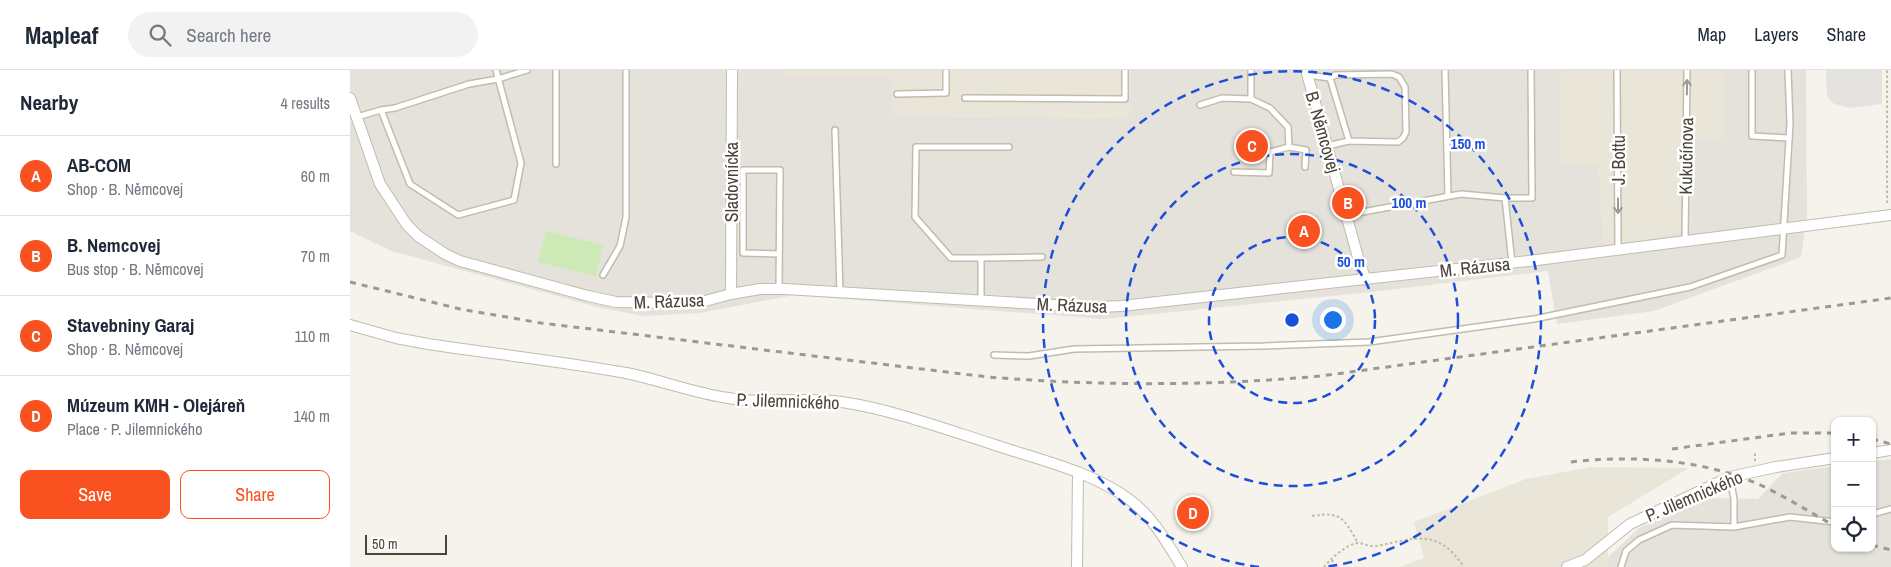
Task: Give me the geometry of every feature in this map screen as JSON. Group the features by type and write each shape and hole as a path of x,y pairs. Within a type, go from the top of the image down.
{"street":[{"name":"Sladovnícka","path":"731,294 732,70"},
{"name":"B. Němcovej","path":"1306,73 1366,280"},
{"name":"M. Rázusa","path":"350,98 380,184 407,225 431,246 445,254 469,263 616,302 681,303 705,301 760,289 780,289 1100,307 1158,303 1366,280 1891,215"},
{"name":"P. Jilemnického","path":"350,325 396,338 428,344 627,374 726,398 761,402 816,400 851,404 925,422 1078,472 1112,488 1132,501 1155,526 1182,567"},
{"path":"1876,452 1891,450"},
{"name":"P. Jilemnického","path":"1567,567 1585,560 1630,524 1730,477 1776,466 1831,459"},
{"path":"1077,567 1078,472"}],"lane":[{"path":"381,110 410,184 458,215 514,200 521,163 496,70"},
{"path":"357,117 394,108 469,84 498,80 528,70"},
{"path":"556,70 556,164"},
{"path":"603,274 620,246 626,217 626,70"},
{"path":"897,94 946,93 946,70"},
{"path":"965,98 1125,99 1125,70"},
{"path":"1251,70 1251,99"},
{"path":"1445,70 1448,196"},
{"path":"1346,215 1461,194 1505,198 1532,198 1531,70"},
{"name":"J. Bottu","path":"1617,70 1618,250"},
{"name":"Kukučínova","path":"1685,241 1687,70"},
{"path":"1752,70 1752,136 1789,138"},
{"path":"994,355 1029,356 1074,349 1264,346 1369,342 1534,319 1690,287 1782,255 1789,138 1788,70"},
{"path":"1306,73 1330,78 1335,75 1392,74 1399,78 1406,87 1406,132 1398,142 1349,142 1327,146"},
{"path":"1330,78 1349,142"},
{"path":"1200,105 1222,98 1251,99 1270,108 1288,127 1289,147"},
{"path":"835,130 840,293"},
{"path":"1009,147 916,147 915,217 951,258 1042,257"},
{"path":"1234,172 1269,172 1270,152 1289,147 1306,150 1305,167"},
{"path":"779,254 744,253 743,170 780,170 780,289"},
{"path":"1505,198 1512,263"},
{"path":"981,258 981,301"},
{"path":"1730,477 1734,499 1734,527"},
{"path":"1876,513 1891,509"},
{"path":"1621,567 1626,551 1639,540 1672,525 1734,527 1790,517 1831,522"}],"path":[{"path":"1887,70 1887,203"},
{"path":"1312,516 1334,514 1339,516 1346,522 1358,543 1362,546 1371,546 1409,538 1435,541 1457,558 1464,567"},
{"path":"1324,567 1332,558 1358,543"},
{"path":"1332,558 1332,567"}],"shaded area":[{"path":"350,70 783,70 783,78 892,78 893,116 1129,118 1131,70 1291,70 1311,73 1312,70 1561,70 1561,165 1599,165 1604,247 1691,230 1692,139 1724,138 1724,70 1806,70 1807,215 1801,257 1654,311 1557,324 1548,271 1371,292 1103,319 794,295 700,313 644,316 601,308 391,251 350,231"},
{"path":"783,70 1131,70 1130,118 893,116 892,79 783,78"},
{"path":"1561,70 1724,70 1724,138 1692,139 1691,230 1604,247 1599,165 1561,166"},
{"path":"1826,70 1882,70 1882,104 1850,108 1834,104 1827,96"},
{"path":"1891,459 1891,567 1608,567 1607,558 1639,528 1707,498 1758,499 1783,473 1831,467 1831,552 1876,552 1876,461"},
{"path":"1591,467 1689,468 1608,517 1608,567 1399,567 1424,558 1414,522 1526,479"}],"green space":[{"path":"546,231 603,245 596,276 538,262"}],"railway":[{"path":"350,282 460,309 541,323 988,377 1154,384 1238,382 1321,376 1891,298"},
{"path":"1672,449 1790,433 1831,433"},
{"path":"1876,440 1891,444"},
{"path":"1571,462 1642,459 1690,464 1713,469 1758,484 1831,524"},
{"path":"1876,546 1891,550"}],"place":[{"name":"Stavebniny Garaj","path":"1252,146"},
{"name":"B. Nemcovej","path":"1348,203"},
{"name":"AB-COM","path":"1304,231"},
{"name":"Múzeum KMH - Olejáreň","path":"1193,513"}]}
